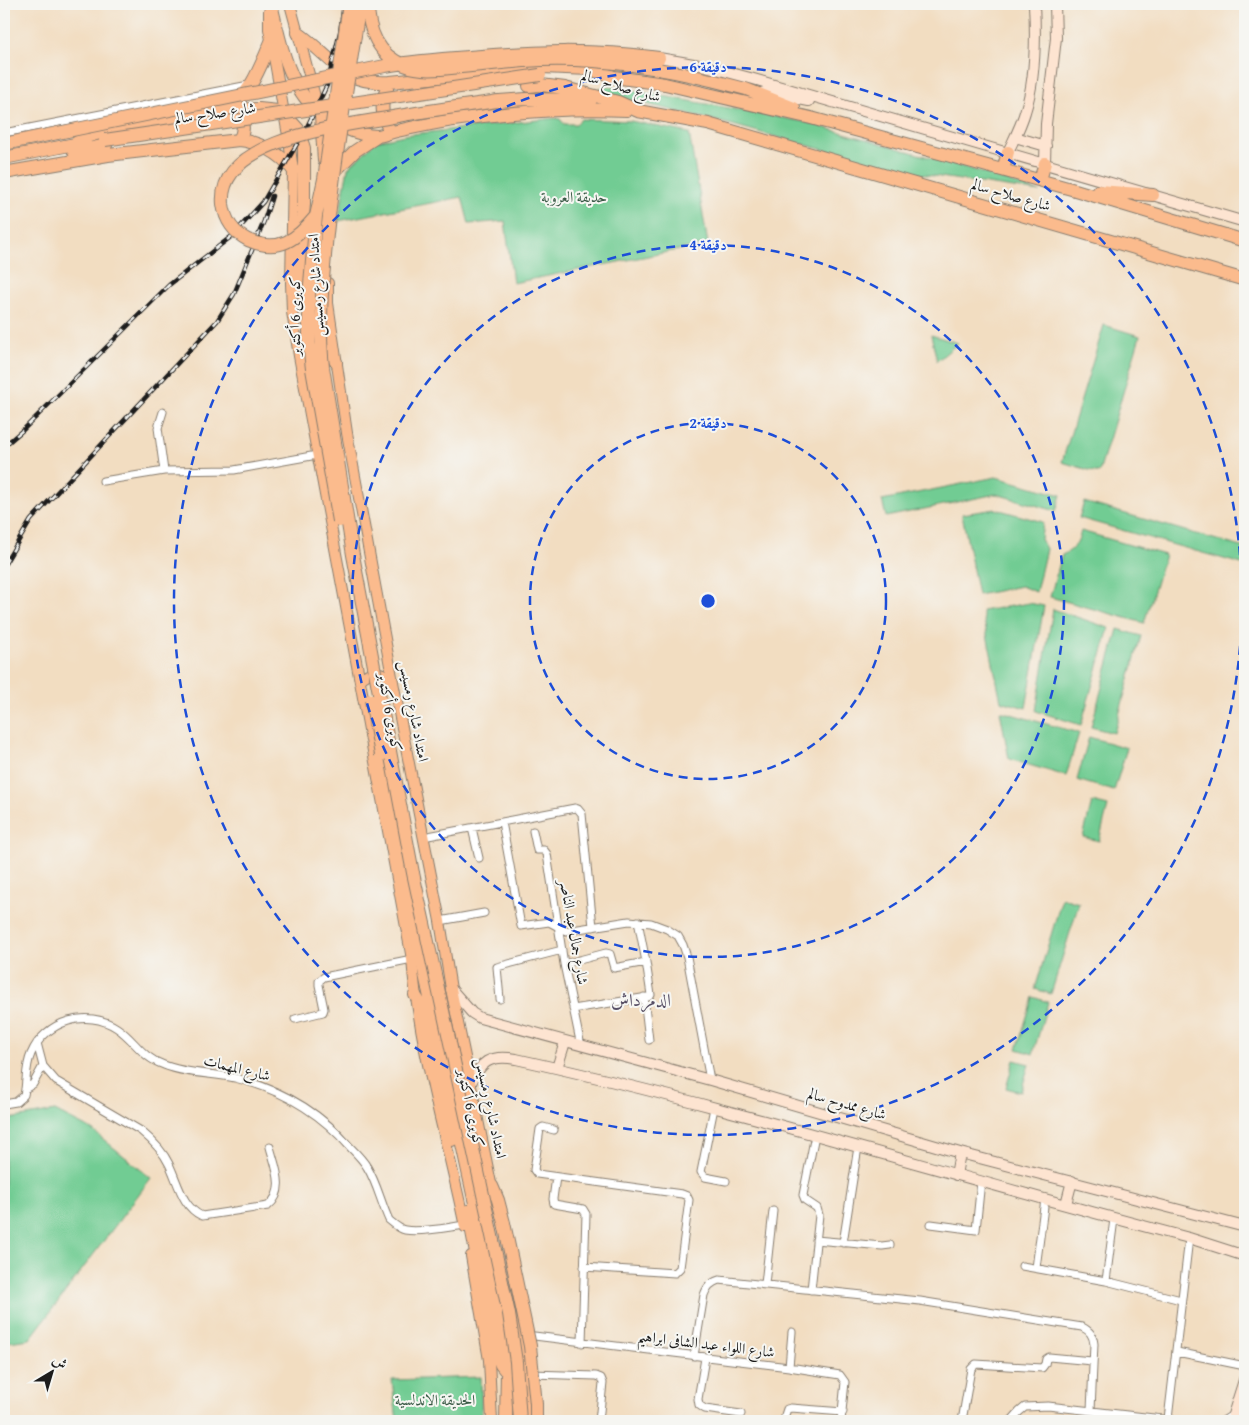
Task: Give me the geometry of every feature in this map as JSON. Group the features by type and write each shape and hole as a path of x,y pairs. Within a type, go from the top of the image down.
{"highway":[{"path":"270,4 280,43 292,77 302,94 320,115 354,132 384,134 449,121 517,113 585,109 638,111"},
{"name":"كوبرى 6 أكتوبر","path":"349,4 324,179 316,216 309,295 309,343 312,369 403,874 504,1341 507,1372 506,1421"},
{"name":"كوبرى 6 أكتوبر","path":"360,4 333,182 325,258 321,297 320,342 322,367 353,555 412,873 509,1314 516,1362 520,1421"},
{"path":"368,4 369,24 378,44 393,60 413,68 434,69 540,60 578,61 653,68 746,88 790,105 811,118"},
{"path":"298,32 333,64 350,76 365,81 390,82 542,67 567,67 601,72"},
{"path":"227,110 237,103 252,85 271,42"},
{"path":"4,144 409,62 550,51 604,52 659,58"},
{"name":"شارع صلاح سالم","path":"4,173 42,166 69,153 105,142 540,75 601,72 614,77 665,84 811,118 1040,180 1245,241"},
{"path":"384,134 383,103 385,92 390,82"},
{"name":"شارع صلاح سالم","path":"4,158 76,143 105,142 541,85 565,88 618,102 638,111 708,124 1245,280"},
{"path":"316,216 307,228 293,239 276,245 259,244 244,238 230,224 223,206 225,189 231,174 242,163 287,138 364,122 499,100 558,99 618,102"},
{"path":"227,110 241,119 243,126 242,134 238,140"},
{"path":"76,143 86,137 102,132 227,110 272,110 284,115 294,123 304,148 304,203 300,264 301,288 314,322 336,362"},
{"path":"324,184 355,151 384,134"},
{"path":"42,166 117,154 238,140 264,147 280,156 293,170"},
{"path":"1003,170 1008,152"},
{"path":"1040,180 1045,163"},
{"path":"1075,190 1153,195"},
{"path":"415,995 424,1010 467,1204 495,1351 501,1365 507,1372"},
{"path":"492,1186 504,1223 530,1346 536,1421"}],"main road":[{"name":"امتداد شارع رمسيس","path":"270,4 269,29 293,170 290,256 292,312 316,455 412,959 415,995 432,1083 465,1225 489,1360 492,1421"},
{"name":"امتداد شارع رمسيس","path":"290,4 320,115 328,228 328,303 336,362 393,682 440,921 451,989 521,1335 529,1421"},
{"path":"1008,152 1025,114 1030,88 1034,52 1034,4"},
{"path":"1045,163 1046,124 1056,38 1055,4"},
{"path":"659,58 735,74 840,103 1245,222"},
{"path":"746,88 820,103 840,103"},
{"path":"1015,137 1046,146"},
{"path":"327,505 336,517 345,521 351,520 356,515 360,502"},
{"path":"360,680 365,674 373,671 381,672 393,682"},
{"name":"شارع ممدوح سالم","path":"451,989 472,1013 480,1018 710,1080 960,1153 1245,1227"},
{"path":"557,1068 565,1042"},
{"path":"470,1085 482,1064 494,1059 511,1058 557,1068 815,1135 1245,1255"},
{"path":"956,1174 960,1153"},
{"path":"1066,1204 1072,1182"},
{"path":"1235,1419 1245,1377"},
{"path":"1235,1419 1245,1406"}],"street":[{"path":"4,132 252,85"},
{"path":"163,412 158,428 164,471"},
{"path":"103,481 164,471 234,470 316,455"},
{"path":"423,837 575,808 580,811 594,927"},
{"path":"502,822 521,925 549,922 554,923 558,928 566,932 638,921 668,929 678,936 687,958 710,1080"},
{"path":"472,828 479,858"},
{"name":"شارع جمال عبد الناصر","path":"533,831 537,850 544,850 547,854 564,964 581,1046"},
{"path":"440,921 484,913"},
{"path":"573,1009 651,995 638,921"},
{"path":"500,999 497,966 562,950"},
{"path":"564,964 606,952 610,954 614,968 646,962"},
{"path":"295,1019 323,1012 324,1008 319,985 324,976 412,959"},
{"path":"644,997 649,1040"},
{"name":"شارع المهمات","path":"26,1089 30,1055 37,1043 47,1032 63,1022 82,1018 101,1020 118,1029 147,1056 165,1066 233,1078 280,1093 323,1120 347,1142 367,1166 389,1220 396,1226 404,1230 414,1230 465,1225"},
{"path":"37,1043 44,1066 53,1077 65,1087 141,1131 152,1140 169,1163 186,1203 197,1214 202,1216 268,1206 272,1203 278,1194 279,1185 270,1147"},
{"path":"4,1104 21,1099 26,1089 31,1086 44,1066"},
{"path":"714,1108 701,1172 705,1177 726,1182"},
{"path":"554,1130 540,1128 534,1170 537,1174 682,1194 687,1196 689,1200 680,1268 675,1273 584,1267"},
{"path":"811,1290 818,1210 805,1200 803,1195 815,1135"},
{"path":"843,1243 858,1147"},
{"path":"556,1177 554,1204 580,1208 585,1211 582,1343"},
{"path":"931,1224 976,1230 981,1181"},
{"path":"1036,1268 1045,1199"},
{"path":"765,1284 773,1211"},
{"path":"1106,1281 1114,1219"},
{"path":"1168,1419 1189,1238"},
{"path":"816,1240 882,1246 890,1245"},
{"path":"1022,1266 1106,1281 1181,1300"},
{"path":"694,1356 706,1288 712,1282 719,1280 920,1301 1082,1327 1087,1330 1094,1339 1090,1410"},
{"path":"789,1367 792,1332"},
{"name":"شارع اللواء عبد الشافى ابراهيم","path":"521,1335 834,1374 843,1377 845,1386 842,1421"},
{"path":"1177,1352 1245,1366"},
{"path":"962,1421 971,1369 976,1364 1042,1368 1049,1357 1092,1361"},
{"path":"705,1358 698,1400 699,1405 705,1409 741,1414"},
{"path":"526,1374 596,1376 601,1378 603,1384 599,1421"},
{"path":"1011,1421 1019,1412 1032,1406 1090,1410 1147,1419 1180,1421"},
{"path":"785,1415 787,1409 791,1408 843,1412"},
{"path":"1223,1421 1235,1419"}],"green space":[{"path":"608,86 805,122 971,169 1040,192 901,171 729,124 601,93 600,89"},
{"name":"حديقة العروبة","path":"555,118 560,119 564,124 576,124 581,119 631,121 689,133 708,244 513,283 505,221 469,224 462,197 338,221 348,168 376,141 404,135"},
{"path":"1104,325 1140,336 1099,473 1062,462"},
{"path":"931,335 958,343 937,361"},
{"path":"996,477 1061,495 1056,511 996,494 886,517 882,500"},
{"path":"1084,502 1245,548 1245,565 1079,518"},
{"path":"996,509 1043,522 1041,539 1046,549 1036,592 1021,586 978,595 962,514"},
{"path":"1081,531 1165,555 1144,623 1050,597 1062,555 1075,546"},
{"path":"1029,603 1044,606 1026,708 1001,701 982,611"},
{"path":"1053,609 1109,628 1081,725 1036,711"},
{"path":"1118,629 1141,636 1114,733 1091,727"},
{"path":"1000,711 1079,733 1066,776 1009,759"},
{"path":"1089,737 1127,748 1114,791 1077,780"},
{"path":"1092,802 1108,806 1099,841 1083,837"},
{"path":"1062,898 1079,903 1051,994 1035,989"},
{"path":"1033,997 1048,1002 1033,1054 1017,1049"},
{"path":"1014,1060 1029,1064 1021,1092 1006,1088"},
{"path":"55,1111 92,1130 151,1178 30,1339 8,1342 4,1326 4,1120"},
{"name":"الحديقة الاندلسية","path":"481,1377 482,1421 397,1421 392,1380"}],"railway":[{"path":"4,446 24,429 169,285 232,236 263,202 308,125 327,85 340,32 344,4"},
{"path":"4,565 31,520 217,321 234,294 264,221 272,196"}],"district":[{"name":"الدمرداش","path":"641,1000"}]}
